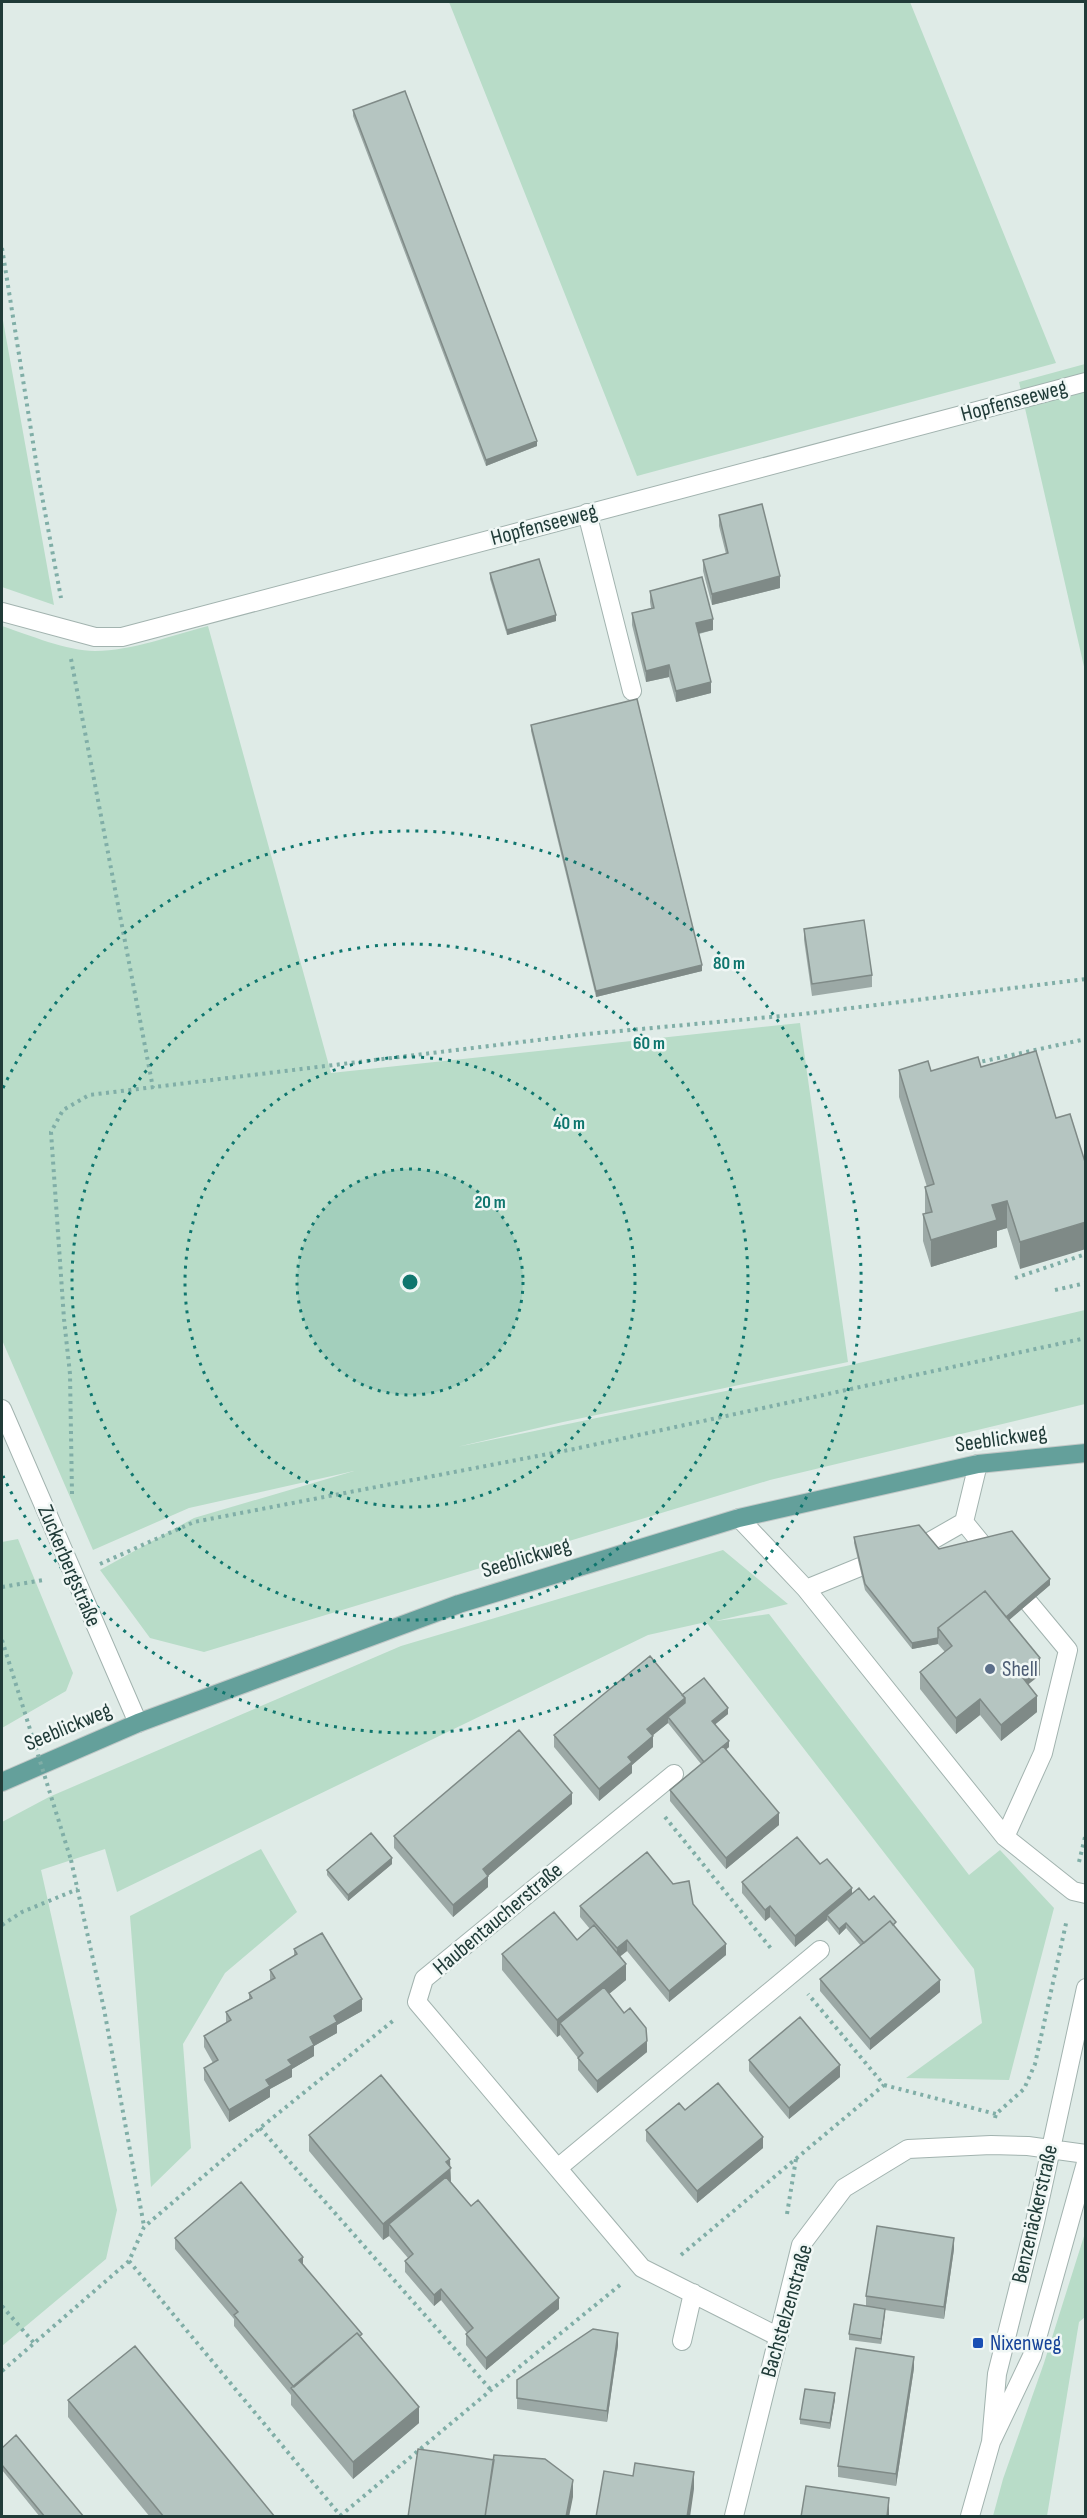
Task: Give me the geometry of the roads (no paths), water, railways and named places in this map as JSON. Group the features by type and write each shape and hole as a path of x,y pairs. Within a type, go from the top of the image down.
{"main road":[{"name":"Seeblickweg","path":"2,1782 138,1723 459,1604 739,1518 978,1464 1086,1453"}],"street":[{"name":"Hopfenseeweg","path":"2,612 95,637 122,637 1086,382"},
{"path":"587,513 632,692"},
{"name":"Zuckerbergstraße","path":"2,1409 138,1723"},
{"path":"929,1542 964,1522 978,1464"},
{"path":"739,1518 806,1588 1005,1837 1079,1893"},
{"path":"964,1522 982,1544"},
{"path":"806,1588 860,1567"},
{"path":"1005,1837 1043,1753 1068,1650 1029,1603"},
{"name":"Haubentaucherstraße","path":"559,2167 417,2002 424,1979 674,1774"},
{"path":"777,2336 642,2268 559,2167 820,1950"},
{"name":"Benzenäckerstraße","path":"970,2517 991,2442 998,2374 1086,1988"},
{"name":"Bachstelzenstraße","path":"734,2517 801,2245 844,2188 908,2149 991,2145 1086,2154"},
{"name":"Benzenäckerstraße","path":"991,2442 1032,2356 1086,2163"},
{"path":"682,2341 693,2293"}],"place":[{"name":"Shell","path":"990,1669"},
{"name":"Nixenweg","path":"978,2343"}]}
